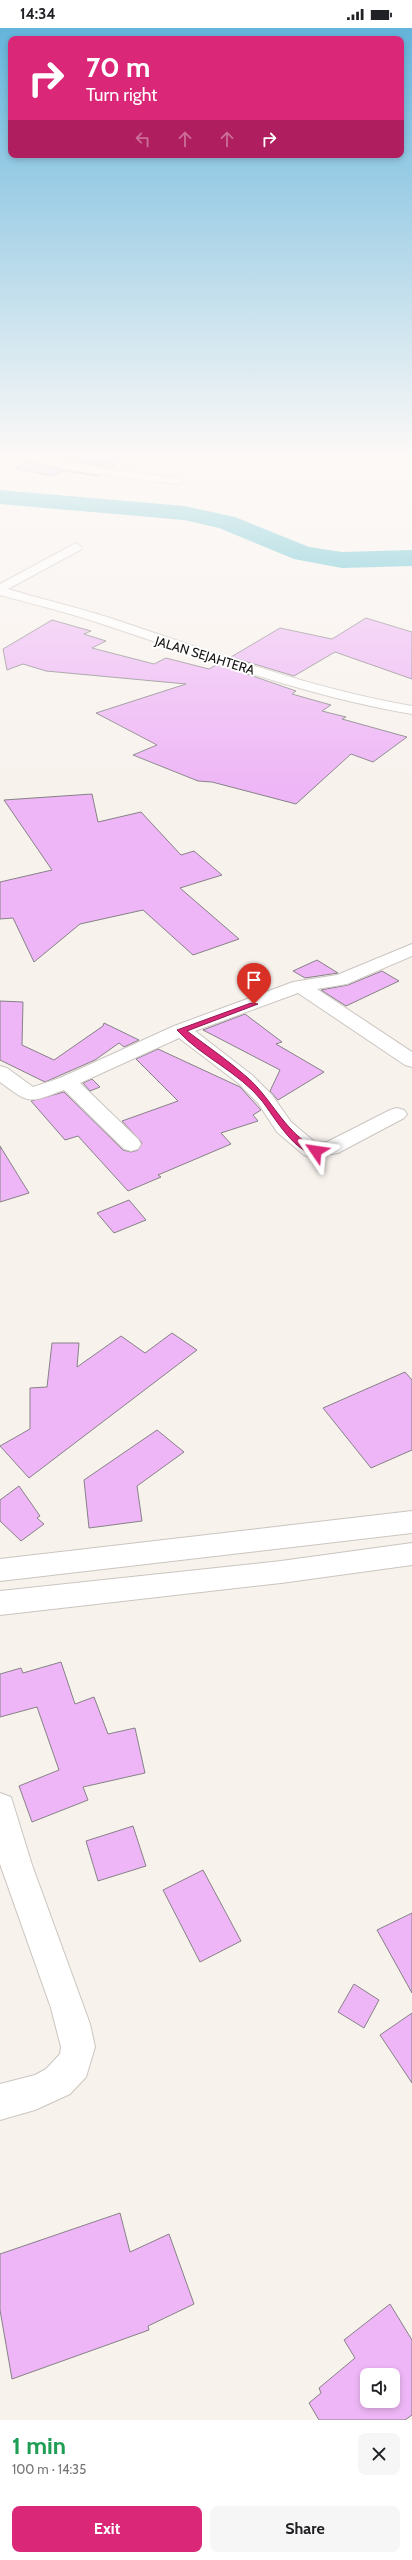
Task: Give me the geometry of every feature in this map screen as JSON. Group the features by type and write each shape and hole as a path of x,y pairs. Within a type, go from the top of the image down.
{"street":[{"path":"0,590 43,566"},
{"name":"JALAN SEJAHTERA","path":"0,590 102,620 206,656 278,677 370,703 412,710"},
{"path":"0,1072 30,1095 67,1082 181,1030 300,986 341,980 412,949"},
{"path":"300,986 412,1061"},
{"path":"181,1030 245,1079 265,1099 284,1127 311,1150 331,1148 397,1114"},
{"path":"67,1082 131,1144"},
{"path":"0,1570 412,1522"},
{"path":"0,1603 281,1572 412,1554"},
{"path":"0,1807 16,1865 58,1978 77,2040 78,2053 71,2068 50,2087 34,2094 0,2102"}],"building":[{"path":"366,618 412,632 412,679 335,652 294,676 231,657 280,628 332,639"},
{"path":"52,620 91,631 84,634 106,641 92,648 154,664 166,658 209,669 218,664 296,691 292,694 331,705 322,711 346,717 342,719 407,737 373,762 351,754 296,804 212,782 198,781 133,755 157,745 96,713 186,684 46,671 23,664 7,670 3,649"},
{"path":"92,794 98,822 141,812 181,855 194,851 222,875 180,888 239,939 193,955 143,910 80,924 34,962 13,918 0,919 0,882 52,870 4,800"},
{"path":"317,960 338,973 305,978 293,971"},
{"path":"382,971 399,981 346,1006 321,990 348,985"},
{"path":"0,1001 23,1002 22,1045 54,1060 103,1026 104,1023 139,1040 124,1047 119,1043 95,1060 45,1082 0,1060"},
{"path":"245,1014 282,1042 276,1044 324,1072 278,1100 270,1091 280,1070 203,1030"},
{"path":"158,1049 240,1087 261,1110 253,1115 258,1121 221,1133 231,1144 158,1175 161,1177 128,1191 78,1136 65,1140 31,1101 64,1092 123,1150 131,1152 138,1150 142,1143 122,1121 178,1101 136,1059"},
{"path":"92,1079 100,1087 90,1091 83,1083"},
{"path":"0,1146 29,1193 0,1202"},
{"path":"129,1200 146,1220 114,1233 97,1213"},
{"path":"172,1333 197,1350 29,1478 0,1446 30,1429 30,1388 47,1387 52,1343 79,1343 77,1367 121,1336 145,1353"},
{"path":"405,1372 412,1380 412,1450 371,1468 323,1408"},
{"path":"157,1430 184,1452 137,1486 142,1521 89,1528 84,1480"},
{"path":"19,1486 40,1516 37,1518 44,1524 21,1541 0,1521 0,1500"},
{"path":"61,1662 75,1704 94,1697 108,1734 135,1728 145,1773 83,1787 88,1800 32,1822 19,1786 59,1770 37,1707 0,1717 0,1674 21,1668 23,1673"},
{"path":"133,1826 146,1866 98,1881 86,1841"},
{"path":"203,1870 241,1941 200,1962 163,1890"},
{"path":"412,1913 412,1993 377,1930"},
{"path":"354,1984 379,2000 364,2028 338,2012"},
{"path":"412,2013 412,2083 380,2035"},
{"path":"120,2213 130,2252 169,2234 194,2304 148,2326 149,2330 12,2379 0,2310 0,2254"},
{"path":"390,2304 412,2340 412,2415 405,2420 319,2420 309,2403 321,2393 319,2388 355,2358 344,2340"}],"route":[{"path":"254,1004 214,1020 181,1030 245,1079 265,1099 284,1127 307,1148 316,1151"}]}
